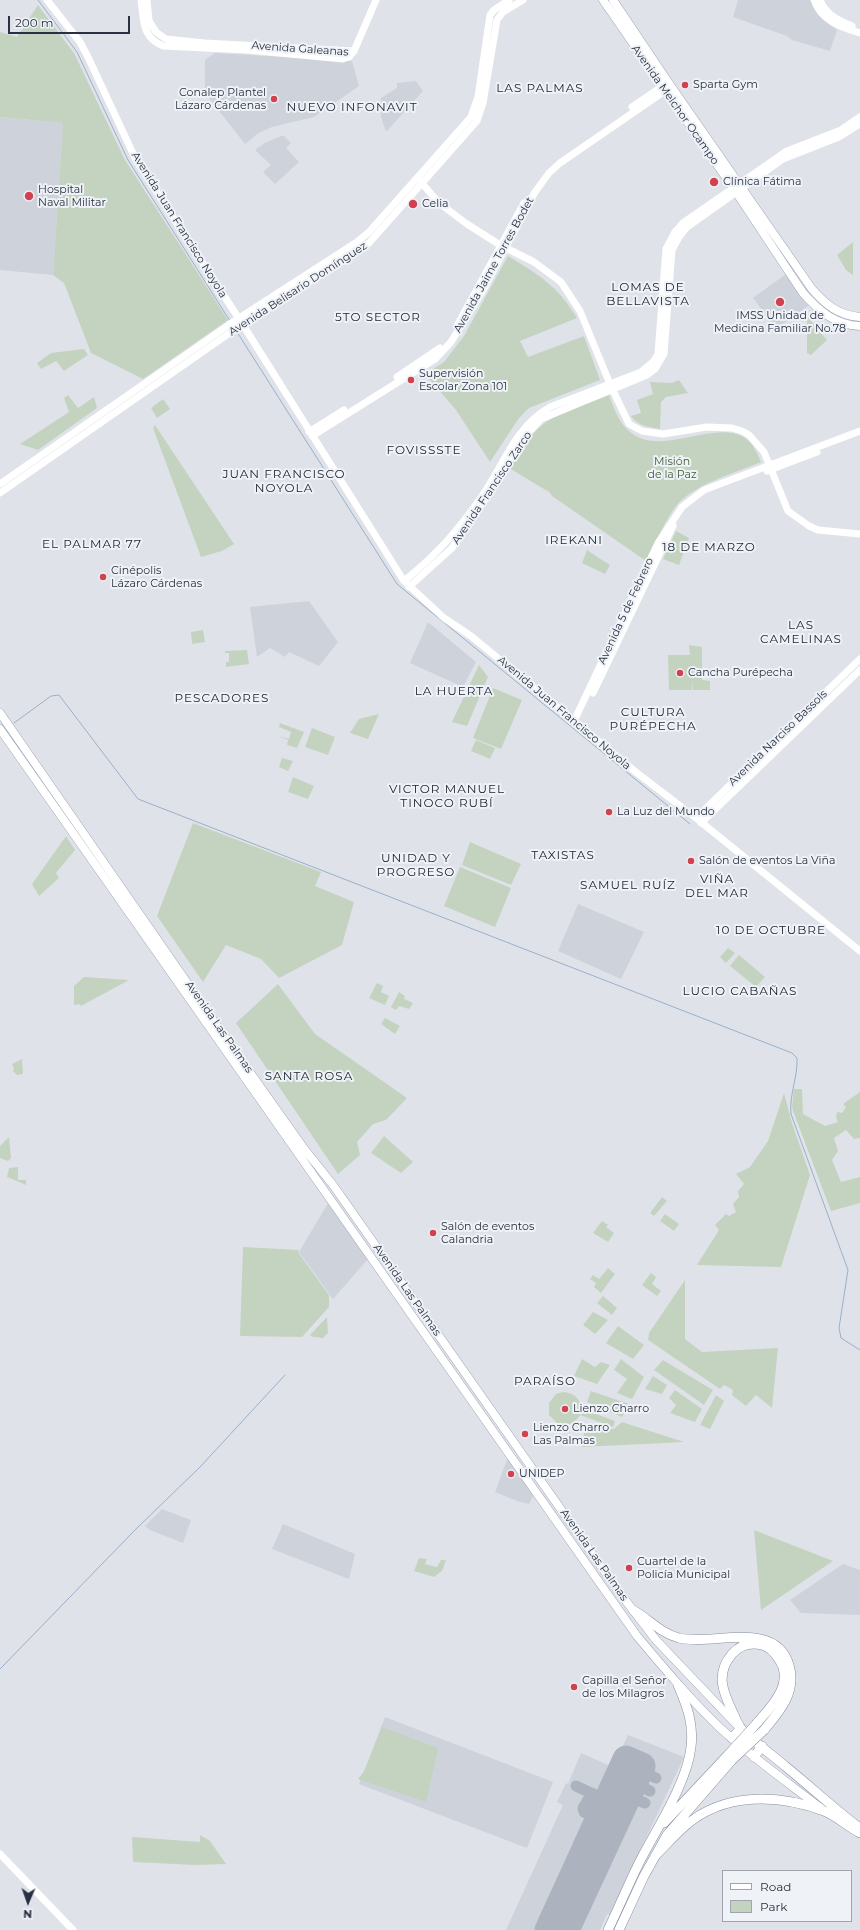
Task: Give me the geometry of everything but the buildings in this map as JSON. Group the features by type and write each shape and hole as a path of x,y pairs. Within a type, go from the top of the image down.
{"highway":[{"path":"635,1611 665,1633 681,1638 762,1638 778,1648 790,1666 791,1687 782,1708 764,1730 729,1759 657,1830"},
{"path":"619,1930 644,1876 667,1835 757,1723 775,1703 781,1693 785,1677 782,1662 772,1650 761,1645 750,1644 736,1650 726,1660 722,1677 723,1690 726,1702 740,1728 732,1738"},
{"path":"608,1930 640,1861 686,1770 692,1746 691,1720 678,1685"},
{"name":"Avenida Las Palmas","path":"740,1728 860,1828"},
{"path":"754,1757 762,1746"},
{"path":"655,1856 686,1825 707,1811 726,1803 764,1798 783,1799 825,1812"},
{"name":"Avenida Las Palmas","path":"825,1812 860,1833"}],"main road":[{"name":"Avenida Melchor Ocampo","path":"602,0 667,87 737,188 825,304 839,312 860,317"},
{"name":"Avenida Melchor Ocampo","path":"614,0 667,87"},
{"name":"Avenida Melchor Ocampo","path":"737,188 790,274 815,307 834,320 860,326"},
{"name":"Avenida Las Palmas","path":"0,712 222,1033 305,1150 333,1185 619,1592 654,1637 740,1728"},
{"name":"Avenida Las Palmas","path":"0,729 610,1598 644,1644 678,1685 732,1738 825,1812"},
{"path":"610,1598 619,1592"},
{"path":"644,1644 654,1637"}],"street":[{"name":"Avenida Juan Francisco Noyola","path":"47,0 85,52 136,160 234,326 311,434 407,584 444,618 471,636 637,773 860,951"},
{"name":"Avenida Galeanas","path":"141,0 143,23 146,32 157,43 170,47 204,46 354,51 376,0"},
{"name":"Avenida Galeanas","path":"147,0 149,21 161,37 204,46"},
{"name":"Avenida Belisario Domínguez","path":"419,185 471,117 478,97 490,15 494,10 509,0"},
{"name":"Avenida Belisario Domínguez","path":"0,484 234,326 369,243 477,121 484,103 497,20 503,12 523,0"},
{"path":"814,0 816,8 828,20 837,26 860,33"},
{"path":"820,0 824,9 831,16 860,29"},
{"name":"Avenida Jaime Torres Bodet","path":"311,434 377,392 435,359 457,334 503,246 535,192 553,169 667,87"},
{"name":"Avenida Francisco Zarco","path":"737,188 787,151 836,132 852,124 860,117"},
{"name":"Avenida Francisco Zarco","path":"407,584 449,546 473,520 527,434 541,419 612,387 648,368 658,354 664,256 670,239 683,223 783,159 839,136 860,124"},
{"path":"419,185 456,215 503,246 534,262 561,282 580,311 629,424 648,432 663,434 707,427 732,428 749,435 764,452 788,511 818,530 860,534"},
{"name":"Avenida Belisario Domínguez","path":"0,493 234,326"},
{"name":"Avenida 5 de Febrero","path":"770,468 860,431"},
{"name":"Avenida 5 de Febrero","path":"576,722 675,515 695,495 704,490 860,436"},
{"name":"Avenida Narciso Bassols","path":"699,821 860,659"},
{"name":"Avenida Narciso Bassols","path":"699,821 860,670"},
{"path":"0,1854 73,1930"}],"shaded area":[{"path":"738,0 811,0 818,15 837,30 830,51 792,40 787,36 733,17"},
{"name":"Conalep Plantel Lázaro Cárdenas","path":"215,53 352,61 359,86 314,117 272,127 257,134 245,144 205,93 205,60"},
{"path":"416,81 423,91 386,132 381,117 381,98 397,88 397,83"},
{"name":"Hospital Naval Militar","path":"0,117 63,123 53,275 0,270"},
{"path":"284,136 291,143 286,148 299,162 275,184 263,172 271,165 255,150 265,143"},
{"name":"IMSS Unidad de Medicina Familiar No.78","path":"786,274 808,306 776,329 753,298"},
{"path":"309,601 338,642 319,666 289,652 285,657 270,648 257,657 250,607"},
{"path":"428,622 476,662 463,687 410,663"},
{"path":"578,904 644,932 621,979 558,951"},
{"path":"328,1203 369,1258 333,1299 299,1252"},
{"name":"UNIDEP","path":"508,1457 534,1494 529,1504 495,1492"},
{"path":"162,1509 191,1520 183,1543 150,1530 145,1526"},
{"path":"283,1524 355,1554 349,1579 272,1549"},
{"path":"843,1564 860,1570 860,1615 801,1613 790,1600"},
{"path":"385,1717 553,1782 527,1848 359,1784"},
{"path":"628,1735 684,1757 610,1915 607,1914 600,1930 506,1930 563,1805 557,1802 566,1783 568,1784 581,1753 613,1767"}],"green space":[{"path":"38,5 74,53 125,160 228,320 143,379 91,353 64,283 53,275 63,123 0,117 0,32 17,37"},
{"path":"853,242 853,275 846,270 837,255"},
{"path":"508,256 529,269 555,289 563,297 577,318 520,341 528,357 584,336 600,380 529,408 519,418 490,462 456,410 425,374 444,362 464,336"},
{"path":"807,316 827,340 811,355 807,353"},
{"path":"84,349 88,355 64,371 56,361 41,369 37,363 51,353"},
{"path":"679,380 688,393 666,397 661,402 660,429 647,427 640,424 631,416 641,413 637,400 653,394 650,382 672,383"},
{"path":"68,395 78,408 94,397 97,408 38,450 20,444 69,412 64,398"},
{"name":"Misión de la Paz","path":"609,395 615,411 624,426 637,437 653,441 669,441 720,432 736,434 749,441 761,462 704,485 684,498 676,506 668,519 646,561 552,496 549,492 509,468 530,437 546,422 563,413"},
{"path":"163,399 170,409 157,418 151,408"},
{"path":"155,425 234,544 222,551 201,557 153,428"},
{"path":"676,531 689,538 679,565 663,559"},
{"path":"587,550 610,565 605,574 582,563"},
{"path":"203,630 205,642 192,644 191,632"},
{"name":"Cancha Purépecha","path":"689,645 702,647 702,680 710,681 710,690 693,690 692,682 692,690 669,690 668,655 690,655"},
{"path":"247,650 249,664 226,667 226,662 229,662 229,653 225,653 225,651"},
{"path":"479,665 488,677 467,726 452,722"},
{"path":"493,688 522,700 501,749 473,738"},
{"path":"379,714 368,739 350,733 359,719"},
{"path":"280,723 304,732 297,748 287,745 288,740 278,736 289,739 291,732 279,727"},
{"path":"312,728 335,737 328,755 305,747"},
{"path":"476,740 495,748 490,759 471,751"},
{"path":"282,758 293,761 288,771 279,767"},
{"path":"293,777 314,786 308,799 288,792"},
{"path":"193,823 321,872 315,886 354,902 342,945 279,978 261,959 226,945 203,982 157,916"},
{"path":"66,836 75,850 56,873 59,878 39,896 32,884"},
{"path":"470,842 521,864 511,885 462,865"},
{"path":"460,867 511,888 495,927 444,906"},
{"path":"728,948 735,953 726,963 720,957"},
{"path":"739,955 765,977 756,987 730,966"},
{"path":"84,977 129,980 81,1006 80,1004 74,1005 74,986"},
{"path":"377,983 383,986 381,992 389,996 385,1005 369,998"},
{"path":"278,984 315,1034 407,1098 386,1120 373,1124 357,1142 360,1155 338,1174 236,1023"},
{"path":"399,992 405,996 404,999 413,1003 409,1009 399,1006 396,1010 391,1007"},
{"path":"385,1018 400,1026 395,1034 381,1024"},
{"path":"22,1059 23,1074 17,1075 13,1071 14,1069 12,1064"},
{"path":"794,1089 802,1089 803,1114 825,1126 838,1122 836,1117 837,1112 842,1113 846,1107 843,1104 860,1092 860,1138 854,1139 846,1130 834,1138 838,1151 832,1160 841,1182 860,1177 860,1203 831,1211 793,1111 792,1106"},
{"path":"784,1093 792,1123 810,1175 781,1267 697,1265 719,1230 715,1225 726,1214 729,1216 736,1212 733,1204 739,1197 738,1191 744,1184 736,1174 750,1167 768,1141"},
{"path":"384,1136 413,1162 401,1173 371,1153"},
{"path":"9,1137 11,1158 8,1161 0,1158 0,1146"},
{"path":"18,1167 18,1180 26,1180 26,1185 7,1177 9,1168"},
{"path":"662,1197 667,1201 654,1216 650,1213"},
{"path":"665,1214 679,1224 674,1231 660,1221"},
{"path":"602,1221 608,1225 606,1227 614,1233 608,1242 593,1233"},
{"path":"243,1247 299,1250 298,1252 329,1295 329,1307 302,1337 240,1336"},
{"path":"608,1268 615,1274 601,1293 594,1287 596,1283 590,1279 593,1275 599,1279"},
{"path":"651,1273 656,1277 652,1284 661,1291 657,1296 642,1285"},
{"path":"685,1280 685,1339 702,1352 778,1348 772,1408 756,1395 746,1406 732,1395 733,1390 724,1385 720,1389 648,1340 649,1333"},
{"path":"603,1296 617,1308 612,1315 597,1303"},
{"path":"593,1312 608,1320 595,1334 583,1325"},
{"path":"327,1317 328,1333 323,1338 313,1337 310,1335"},
{"path":"618,1326 644,1345 633,1359 606,1343"},
{"path":"582,1359 595,1367 601,1362 610,1365 597,1384 574,1376"},
{"path":"621,1359 644,1377 632,1399 617,1393 627,1379 614,1370"},
{"path":"663,1360 713,1390 704,1405 654,1370"},
{"path":"653,1376 667,1385 662,1394 645,1389"},
{"path":"675,1390 702,1409 695,1422 670,1413 676,1405 669,1398"},
{"path":"591,1391 629,1404 622,1417 587,1402"},
{"name":"Lienzo Charro","path":"563,1392 576,1397 582,1409 615,1421 613,1427 580,1415 570,1424 558,1424 549,1415 549,1403 556,1394"},
{"path":"716,1395 724,1401 710,1429 700,1425"},
{"path":"622,1422 684,1442 582,1447 585,1429 614,1429"},
{"path":"754,1530 833,1561 761,1610"},
{"path":"419,1558 427,1559 425,1564 437,1567 441,1560 446,1560 442,1571 434,1577 414,1571"},
{"path":"382,1727 438,1748 426,1802 358,1779 365,1770"},
{"path":"200,1835 210,1841 226,1864 196,1865 133,1862 132,1837 200,1842"}],"waterway":[{"path":"38,0 77,52 128,160 230,321"},
{"path":"237,332 397,584 690,824"},
{"path":"14,723 51,696 59,695 138,799 792,1053 797,1058 797,1065 791,1100 791,1114 848,1270 839,1328 841,1338 860,1350"},
{"path":"0,1669 135,1530 200,1467 285,1375"}],"taxiway":[{"path":"628,1775 631,1772 638,1771 656,1778"},
{"path":"622,1787 626,1783 634,1783 650,1791"},
{"path":"576,1786 608,1801 613,1809"},
{"path":"589,1815 584,1812 583,1808 592,1793"},
{"path":"616,1801 624,1795 645,1803"}],"runway":[{"path":"548,1930 626,1759 642,1766 566,1930"}],"place":[{"name":"Sparta Gym","path":"685,85"},
{"name":"Conalep Plantel Lázaro Cárdenas","path":"274,99"},
{"name":"Clínica Fátima","path":"714,182"},
{"name":"Hospital Naval Militar","path":"29,196"},
{"name":"Celia","path":"413,204"},
{"name":"IMSS Unidad de Medicina Familiar No.78","path":"780,302"},
{"name":"Supervisión Escolar Zona 101","path":"411,380"},
{"name":"Cinépolis Lázaro Cárdenas","path":"103,577"},
{"name":"Cancha Purépecha","path":"680,673"},
{"name":"La Luz del Mundo","path":"609,812"},
{"name":"Salón de eventos La Viña","path":"691,861"},
{"name":"Salón de eventos Calandria","path":"433,1233"},
{"name":"Lienzo Charro","path":"565,1409"},
{"name":"Lienzo Charro Las Palmas","path":"525,1434"},
{"name":"UNIDEP","path":"511,1474"},
{"name":"Cuartel de la Policía Municipal","path":"629,1568"},
{"name":"Capilla el Señor de los Milagros","path":"574,1687"}],"district":[{"name":"LAS PALMAS","path":"540,88"},
{"name":"NUEVO INFONAVIT","path":"352,107"},
{"name":"LOMAS DE BELLAVISTA","path":"648,294"},
{"name":"5TO SECTOR","path":"378,317"},
{"name":"FOVISSSTE","path":"424,450"},
{"name":"JUAN FRANCISCO NOYOLA","path":"284,481"},
{"name":"IREKANI","path":"574,540"},
{"name":"EL PALMAR 77","path":"92,544"},
{"name":"18 DE MARZO","path":"709,547"},
{"name":"LAS CAMELINAS","path":"801,632"},
{"name":"LA HUERTA","path":"454,691"},
{"name":"PESCADORES","path":"222,698"},
{"name":"CULTURA PURÉPECHA","path":"653,719"},
{"name":"VICTOR MANUEL TINOCO RUBÍ","path":"447,796"},
{"name":"TAXISTAS","path":"563,855"},
{"name":"UNIDAD Y PROGRESO","path":"416,865"},
{"name":"SAMUEL RUÍZ","path":"628,885"},
{"name":"VIÑA DEL MAR","path":"717,886"},
{"name":"10 DE OCTUBRE","path":"771,930"},
{"name":"LUCIO CABAÑAS","path":"740,991"},
{"name":"SANTA ROSA","path":"309,1076"},
{"name":"PARAÍSO","path":"545,1381"}]}
